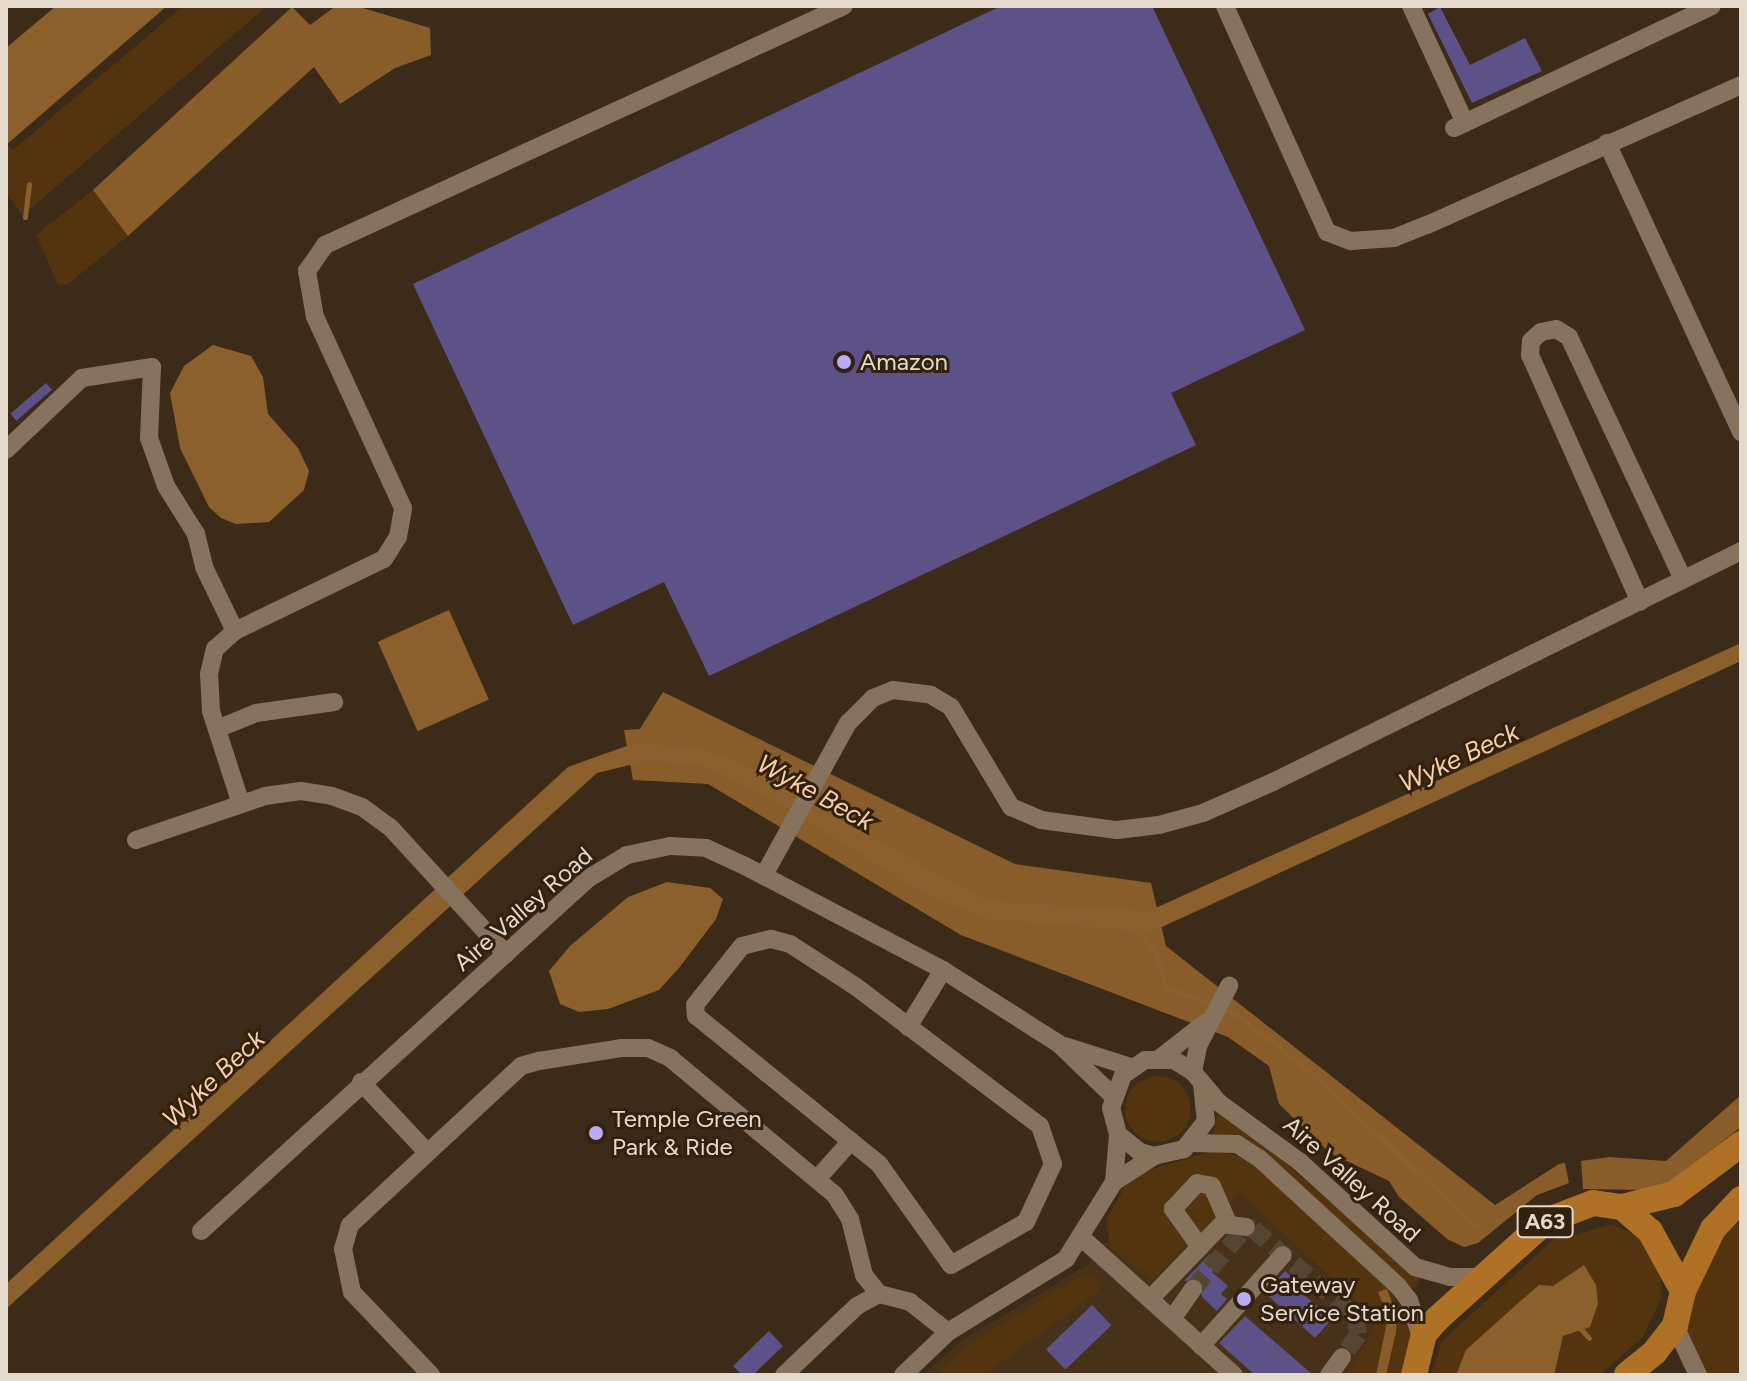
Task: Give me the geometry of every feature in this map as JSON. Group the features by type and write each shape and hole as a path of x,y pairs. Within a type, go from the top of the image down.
{"highway":[{"name":"A63","path":"1414,1375 1422,1340 1437,1319 1546,1221 1569,1209 1593,1203 1622,1207 1674,1194 1741,1144"},
{"path":"1627,1375 1655,1352 1675,1326 1683,1291 1713,1229 1741,1199"},
{"path":"1622,1207 1670,1259 1683,1291"}],"street":[{"path":"241,804 217,729 209,674 215,649 235,631 384,559 398,537 403,508 315,317 307,271 325,245 844,6"},
{"path":"1225,6 1327,232 1351,241 1394,238 1427,225 1741,85"},
{"path":"1411,6 1460,126 1712,6"},
{"path":"1607,143 1741,432"},
{"path":"1640,602 1530,355 1531,341 1541,332 1556,329 1569,337 1683,579"},
{"path":"6,450 82,378 152,367 149,438 166,486 196,534 204,567 235,631"},
{"path":"764,875 826,759 858,709 873,698 910,690 951,707 1011,807 1041,820 1117,830 1159,825 1203,813 1273,782 1741,551"},
{"path":"217,729 256,713 334,702"},
{"path":"136,840 241,804 301,791 332,796 362,807 414,851 506,954"},
{"name":"Aire Valley Road","path":"201,1231 361,1082 589,878 627,855 670,846 706,848 764,875 943,970 1059,1044 1112,1095"},
{"path":"771,939 803,953 1040,1126 1053,1164 1026,1222 951,1265 893,1179 851,1141 696,1016 695,1005 742,946 771,939"},
{"path":"908,1027 943,970"},
{"path":"1193,1143 1209,1108 1198,1078 1209,1020 1229,986"},
{"path":"911,1372 948,1332 1044,1275 1083,1239 1114,1182 1118,1134 1112,1095 1131,1067 1160,1058 1209,1020"},
{"name":"Aire Valley Road","path":"1059,1044 1131,1067"},
{"path":"431,1375 352,1292 343,1249 350,1225 521,1066 648,1048 670,1058 817,1179 845,1207 864,1275 879,1294 910,1302 948,1332"},
{"name":"Aire Valley Road","path":"1160,1058 1198,1078 1300,1162 1415,1267 1450,1277 1485,1277"},
{"path":"361,1082 427,1152"},
{"path":"1118,1134 1140,1152 1154,1156"},
{"path":"817,1179 851,1141"},
{"name":"Aire Valley Road","path":"1114,1182 1154,1156 1175,1153 1193,1143 1237,1144 1260,1159 1398,1286 1409,1300 1422,1340"},
{"path":"1150,1299 1200,1247 1237,1225 1212,1186 1197,1183 1173,1209 1200,1247"},
{"path":"1083,1239 1234,1375"},
{"path":"1201,1346 1283,1255"},
{"path":"1172,1319 1193,1289"},
{"path":"784,1375 857,1306 879,1294"},
{"path":"1675,1326 1698,1375"},
{"path":"1329,1375 1342,1357"}],"shaded area":[{"path":"56,6 167,6 6,145 6,48"},
{"path":"183,6 267,6 23,215 6,193 6,145 13,150"},
{"path":"336,6 356,6 430,28 431,55 395,68 340,104 314,67 128,236 93,190 292,7 310,25"},
{"path":"93,190 128,236 68,284 58,285 36,235"},
{"path":"213,345 251,356 263,377 268,414 298,448 309,471 304,490 269,522 236,524 221,518 209,507 180,448 170,393 184,366"},
{"path":"449,610 489,700 418,731 378,642"},
{"path":"1741,643 1741,661 1151,932 987,919 923,893 765,795 704,766 650,760 597,773 6,1309 6,1284 568,767 635,743 699,748 744,765 987,901 1149,911"},
{"path":"663,692 1015,864 1151,883 1166,946 1495,1205 1559,1164 1565,1163 1569,1183 1537,1195 1478,1243 1464,1247 1447,1239 1399,1197 1389,1181 1330,1153 1279,1104 1269,1066 1228,1037 961,935 708,784 633,780 624,730 640,729"},
{"path":"667,882 710,888 723,899 716,919 679,968 659,990 608,1009 579,1012 560,1004 549,971 570,946 628,897"},
{"path":"1151,1076 1165,1076 1177,1081 1186,1090 1191,1109 1189,1122 1182,1133 1165,1142 1151,1142 1139,1137 1130,1128 1125,1116 1125,1102 1130,1090 1139,1081"},
{"path":"1741,1095 1741,1127 1670,1182 1643,1190 1583,1189 1581,1161 1609,1157 1666,1161"},
{"path":"1218,1113 1272,1152 1420,1279 1417,1285 1413,1289 1298,1182 1236,1136 1213,1134"},
{"path":"1219,1149 1248,1160 1390,1289 1403,1314 1410,1312 1411,1334 1401,1375 1345,1375 1370,1337 1373,1324 1368,1311 1239,1194 1152,1281 1110,1247 1106,1220 1127,1183 1143,1172"},
{"path":"1239,1194 1368,1311 1373,1324 1370,1337 1345,1375 923,1375 962,1340 1086,1266 1107,1241 1152,1281"},
{"path":"1741,1201 1741,1375 1698,1375 1682,1310"},
{"path":"1611,1224 1637,1235 1661,1270 1661,1298 1643,1337 1600,1375 1431,1375 1442,1341 1563,1231 1577,1235"},
{"path":"1584,1265 1596,1285 1598,1304 1590,1327 1563,1336 1554,1375 1456,1375 1466,1350 1539,1285 1553,1286"},
{"path":"1094,1275 1102,1284 1099,1291 985,1375 942,1375 942,1368 969,1344 1075,1279"},
{"path":"1387,1289 1397,1317 1396,1332 1386,1375 1376,1375 1388,1317 1378,1292"}],"building":[{"name":"Amazon","path":"1001,6 1152,6 1305,330 1171,393 1196,445 709,676 664,582 573,625 413,284"},
{"path":"1440,7 1470,65 1525,38 1542,71 1472,103 1428,14"},
{"path":"46,383 52,390 16,421 11,414"},
{"path":"1209,1255 1219,1264 1212,1272 1228,1286 1221,1294 1227,1299 1217,1311 1202,1297 1200,1280 1184,1281"},
{"path":"1285,1271 1291,1276 1287,1280 1332,1319 1315,1338 1265,1293"},
{"path":"1092,1305 1111,1325 1065,1370 1046,1349"},
{"path":"1245,1316 1313,1375 1255,1375 1219,1343"},
{"path":"769,1331 783,1346 753,1375 742,1375 733,1366"}],"waterway":[{"path":"25,217 29,184"},
{"path":"1135,928 1155,950 1165,986 1237,1015 1302,1065 1475,1225"},
{"path":"1576,1324 1589,1338"}],"tunnel":[{"path":"1193,1289 1246,1227 1253,1229 1355,1316 1358,1335 1342,1357"}],"place":[{"name":"Amazon","path":"844,362"},
{"name":"Temple Green Park & Ride","path":"596,1133"},
{"name":"Gateway Service Station","path":"1244,1299"}],"water label":[{"name":"Wyke Beck","path":"1459,758"},
{"name":"Wyke Beck","path":"815,793"},
{"name":"Wyke Beck","path":"214,1079"}]}
